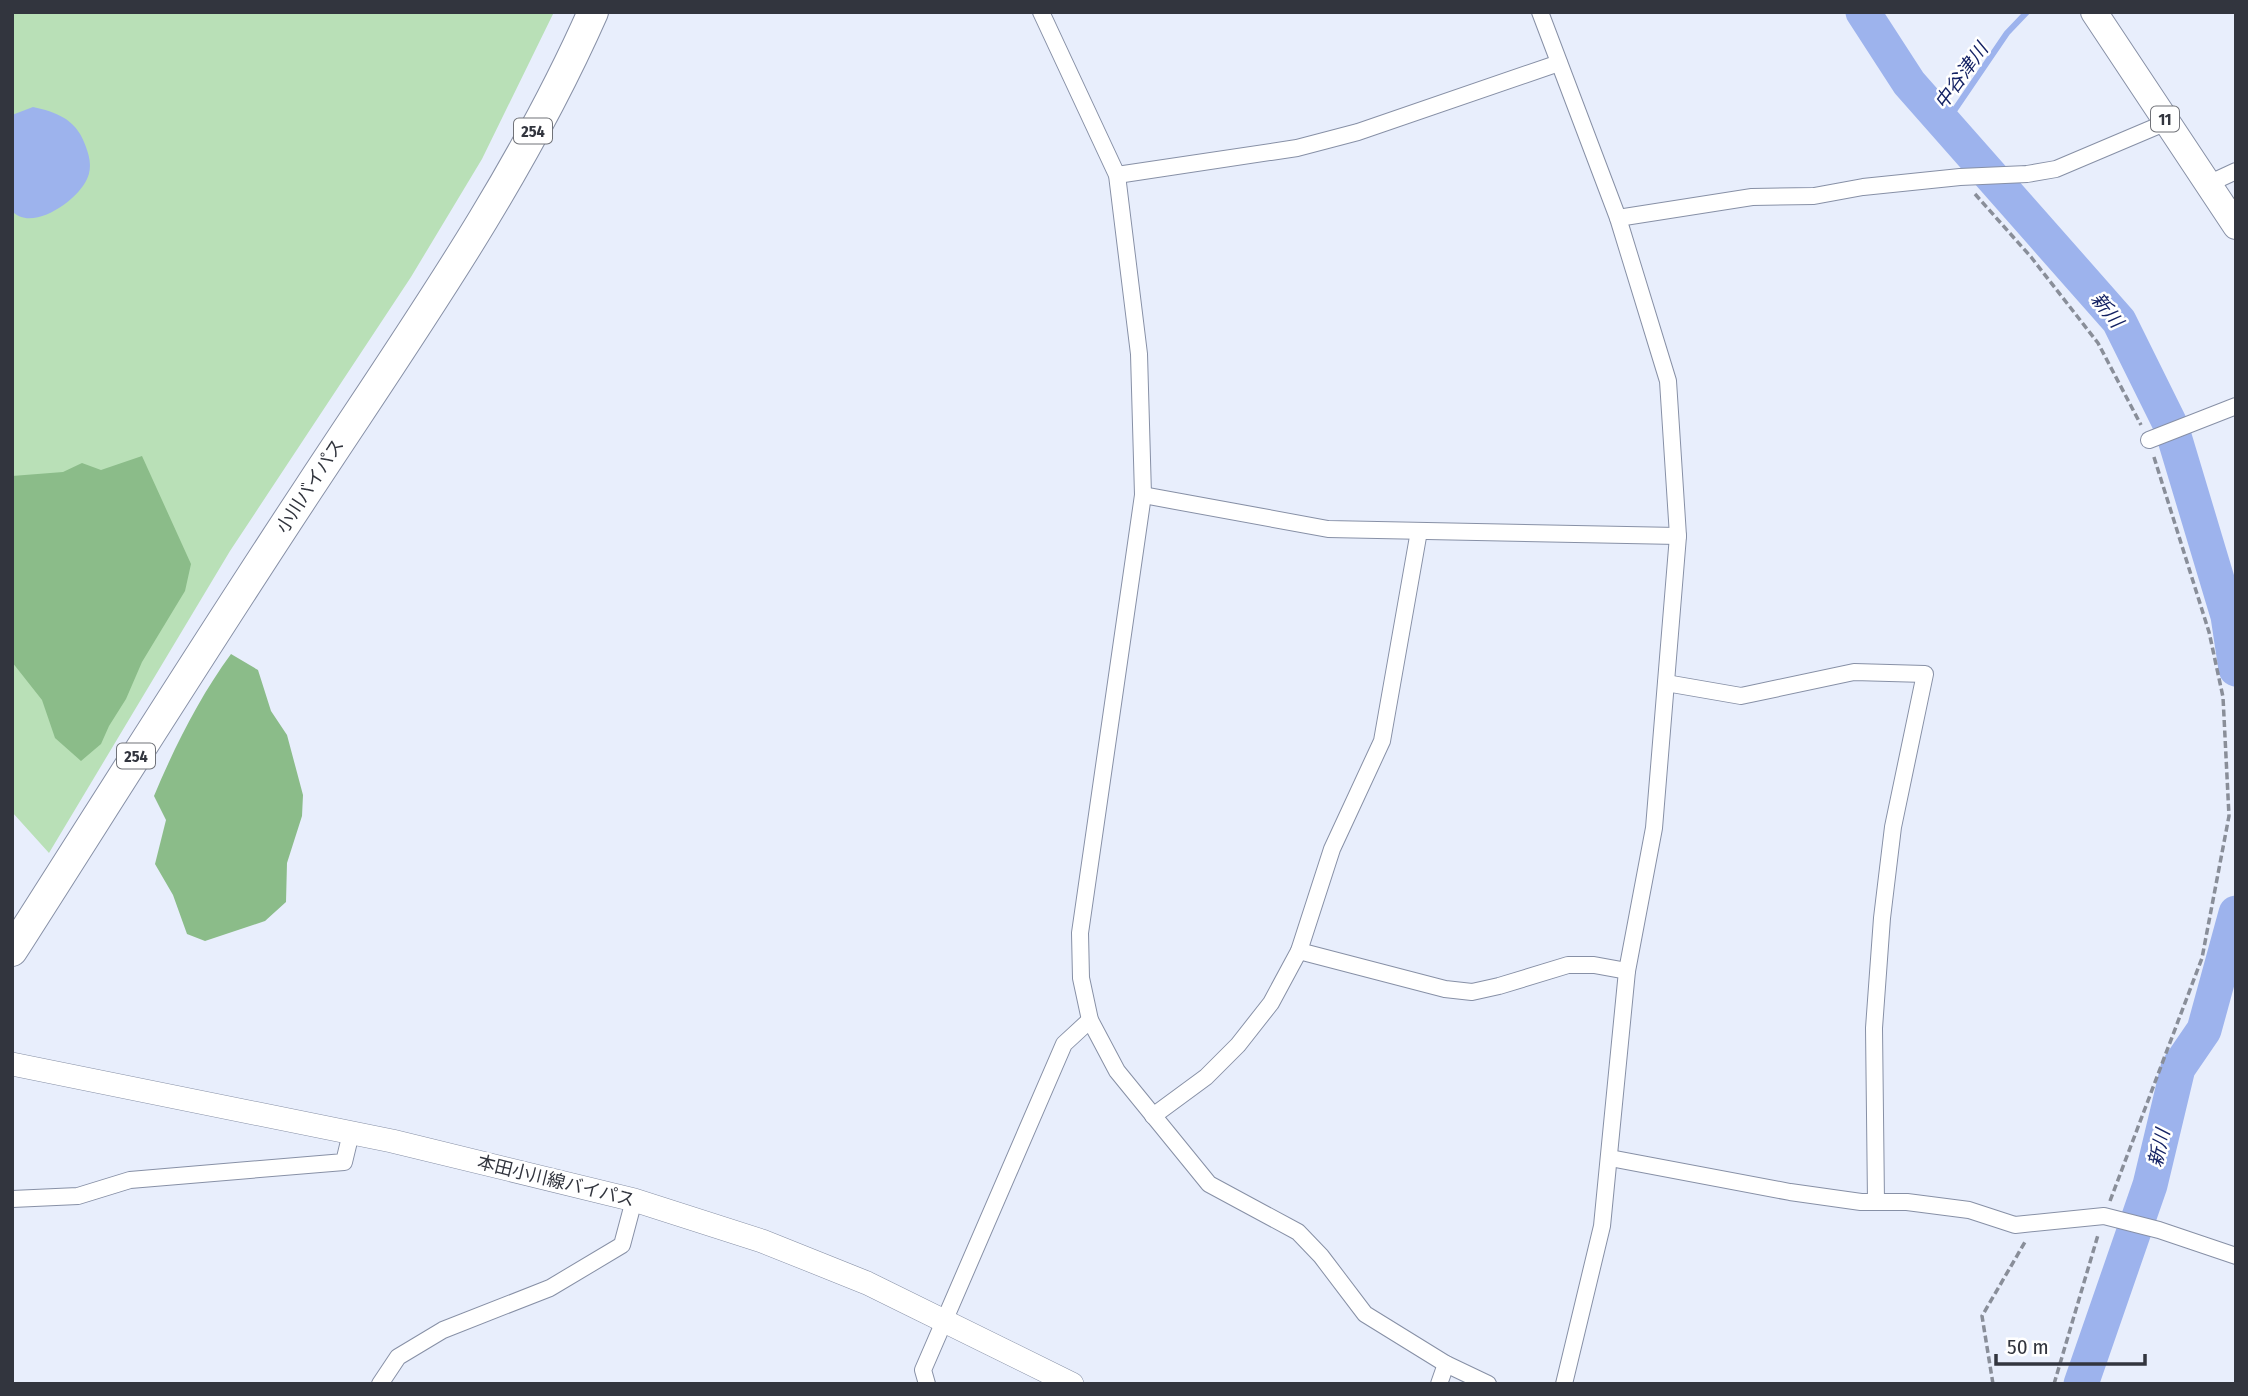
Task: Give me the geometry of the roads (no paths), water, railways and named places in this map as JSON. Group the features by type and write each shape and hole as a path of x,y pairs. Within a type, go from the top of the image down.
{"highway":[{"name":"小川バイパス","path":"12,951 260,562 468,247 522,153 593,12"}],"main road":[{"name":"11","path":"2094,12 2236,226"},
{"name":"本田小川線バイパス","path":"12,1064 351,1133 634,1200 762,1241 867,1283 1072,1384"}],"street":[{"path":"1041,12 1117,176 1139,354 1143,495 1080,933 1081,978 1090,1020 1117,1071 1209,1184 1298,1232 1321,1256 1364,1314 1446,1364 1488,1384"},
{"path":"1540,12 1618,218 1668,382 1678,536 1654,828 1627,971 1602,1226 1564,1384"},
{"path":"1117,176 1297,148 1371,128 1559,63"},
{"path":"1618,218 1752,197 1814,196 1863,187 1960,177 2027,174 2056,169 2167,122"},
{"path":"2208,184 2236,171"},
{"path":"2149,440 2236,406"},
{"path":"1143,495 1328,529 1678,536"},
{"path":"1153,1116 1206,1077 1238,1045 1271,1003 1299,951 1332,849 1382,740 1419,531"},
{"path":"1666,682 1741,696 1854,671 1925,674 1893,827 1882,918 1874,1028 1877,1202"},
{"path":"1299,951 1445,989 1472,992 1568,965 1594,965 1627,971"},
{"path":"927,1384 923,1370 1064,1044 1090,1020"},
{"path":"12,1199 78,1196 130,1180 344,1162 351,1133"},
{"path":"1609,1158 1790,1192 1861,1202 1907,1202 1969,1210 2015,1225 2104,1216 2159,1230 2236,1256"},
{"path":"380,1384 398,1357 443,1330 550,1288 622,1245 634,1200"},
{"path":"1439,1384 1446,1364"}],"water":[{"path":"33,107 57,114 70,122 80,134 90,165 87,179 74,196 54,211 31,218 21,217 12,211 12,115"}],"waterway":[{"name":"新川","path":"1863,12 1909,83 2119,321 2171,426 2228,616 2236,669"},
{"name":"中谷津川","path":"1945,124 2007,33 2027,12"},
{"name":"新川","path":"2081,1384 2150,1185 2178,1068 2204,1030 2236,913"}]}
